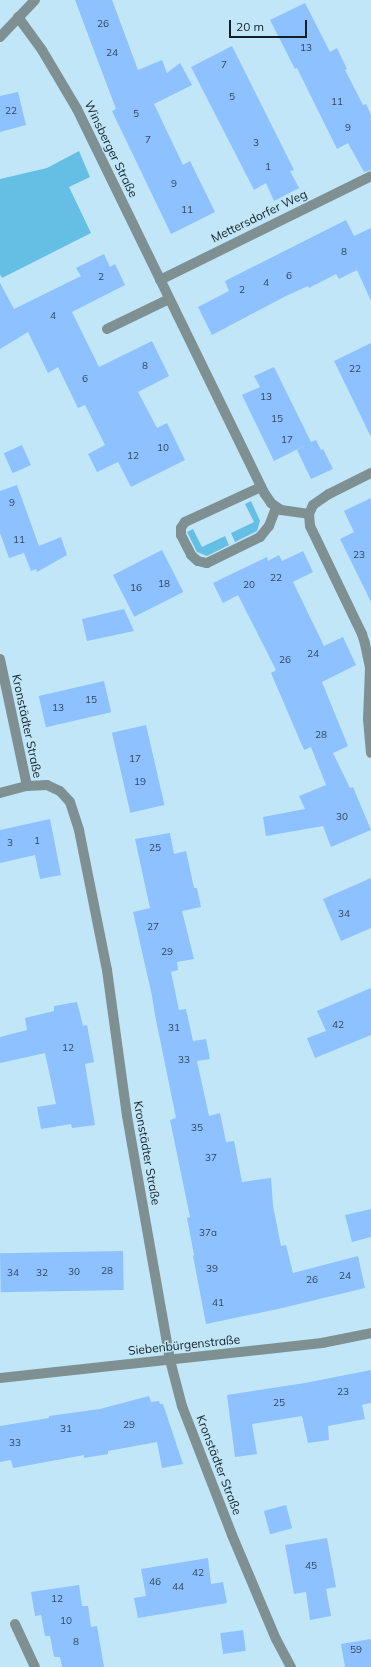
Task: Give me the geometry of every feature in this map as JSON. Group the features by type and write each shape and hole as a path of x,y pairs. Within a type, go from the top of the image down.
{"street":[{"path":"0,37 35,0"},
{"name":"Winsberger Straße","path":"18,17 42,50 77,109 261,487 268,499 276,508"},
{"name":"Mettersdorfer Weg","path":"160,280 371,176"},
{"path":"106,329 169,299"},
{"path":"371,473 329,494 313,505 309,514 310,526 362,634 365,644 370,668 368,719 371,753"},
{"path":"261,487 183,524 182,535 191,555 198,561 207,563 260,537 269,526 276,508 309,514"},
{"name":"Kronstädter Straße","path":"0,659 27,786 47,785 60,791 70,802 79,830 107,970 127,1116 170,1360 182,1406 232,1535 276,1638 291,1667"},
{"path":"0,793 27,786"},
{"name":"Siebenbürgenstraße","path":"0,1378 322,1343 371,1333"},
{"path":"15,1624 35,1667"}],"shaded area":[{"path":"79,151 90,177 69,187 91,233 2,278 0,274 0,179 47,168"},
{"path":"251,501 260,521 257,531 235,542 231,533 254,522 245,504"},
{"path":"193,529 202,547 225,536 229,545 207,556 197,552 187,532"}],"building":[{"path":"75,0 112,0 138,70 162,60 167,73 180,63 192,85 154,104 183,165 190,161 215,212 171,234 112,111 116,109"},
{"path":"305,3 330,52 337,48 347,69 345,70 363,105 366,104 371,115 371,170 364,172 348,143 337,149 297,68 295,69 270,20"},
{"path":"232,46 294,170 290,171 299,188 274,201 266,183 254,190 191,67"},
{"path":"18,92 26,125 0,132 0,96"},
{"path":"346,220 354,236 371,228 371,301 357,270 339,279 336,274 309,288 308,286 286,296 212,335 198,307 229,291 225,281"},
{"path":"104,254 110,267 115,264 125,285 72,312 99,367 152,341 169,376 138,392 157,428 167,423 185,460 131,487 118,462 97,472 88,454 105,445 85,405 78,408 58,367 48,373 28,332 0,349 0,283 14,309 81,276 76,268"},
{"path":"371,343 371,437 334,361"},
{"path":"274,367 311,442 316,440 321,450 323,449 333,469 311,479 297,450 306,445 274,461 242,395 260,387 254,376"},
{"path":"22,445 31,465 13,473 4,453"},
{"path":"17,485 39,546 61,537 67,555 37,572 36,569 31,571 24,553 9,558 0,533 0,491"},
{"path":"371,498 371,602 340,539 354,532 344,511"},
{"path":"162,550 183,592 134,617 113,575"},
{"path":"303,551 313,572 293,582 324,646 343,637 356,665 322,682 348,746 333,753 350,788 353,787 371,830 331,847 323,826 266,836 263,817 305,809 299,796 326,785 311,747 304,750 271,673 276,670 238,595 223,603 213,583 267,557 268,561 279,555 282,561"},
{"path":"124,609 134,631 87,641 82,619"},
{"path":"104,681 111,712 46,727 39,696"},
{"path":"146,725 164,805 130,813 112,733"},
{"path":"50,819 61,875 40,879 35,855 0,863 0,830"},
{"path":"170,833 174,854 186,851 194,888 197,888 201,907 182,911 194,959 177,962 178,970 171,972 179,1010 186,1009 193,1041 206,1039 210,1059 197,1061 209,1116 220,1113 226,1142 234,1141 242,1182 271,1178 273,1206 281,1246 286,1245 293,1273 358,1256 365,1288 278,1309 206,1324 187,1218 190,1217 170,1120 176,1118 152,996 133,912 150,908 135,839"},
{"path":"371,878 371,928 341,941 323,899"},
{"path":"371,988 371,1035 315,1058 307,1038 326,1031 317,1011"},
{"path":"77,1002 83,1026 87,1025 94,1062 85,1064 95,1125 72,1128 71,1124 41,1129 37,1107 56,1104 45,1053 0,1063 0,1037 27,1030 25,1018 54,1011 54,1006"},
{"path":"371,1209 371,1237 352,1242 345,1215"},
{"path":"123,1251 124,1290 1,1292 0,1253"},
{"path":"371,1370 371,1403 362,1405 365,1419 328,1426 329,1440 308,1443 302,1416 252,1424 257,1454 235,1457 227,1395 305,1383"},
{"path":"149,1396 151,1402 159,1401 160,1404 163,1404 183,1464 162,1468 157,1442 108,1451 108,1454 84,1458 84,1455 13,1468 11,1460 0,1462 0,1426 49,1418 49,1416 100,1409"},
{"path":"286,1505 292,1528 270,1534 264,1511"},
{"path":"327,1538 336,1587 326,1589 331,1616 310,1620 306,1592 294,1594 285,1545"},
{"path":"208,1558 211,1584 223,1582 227,1603 138,1618 134,1598 146,1596 141,1569"},
{"path":"79,1585 82,1606 88,1606 91,1627 97,1626 104,1667 62,1667 60,1657 54,1657 50,1636 45,1636 41,1615 35,1616 31,1592"},
{"path":"243,1630 246,1651 223,1654 220,1633"},
{"path":"371,1639 371,1667 345,1667 341,1644"}]}
